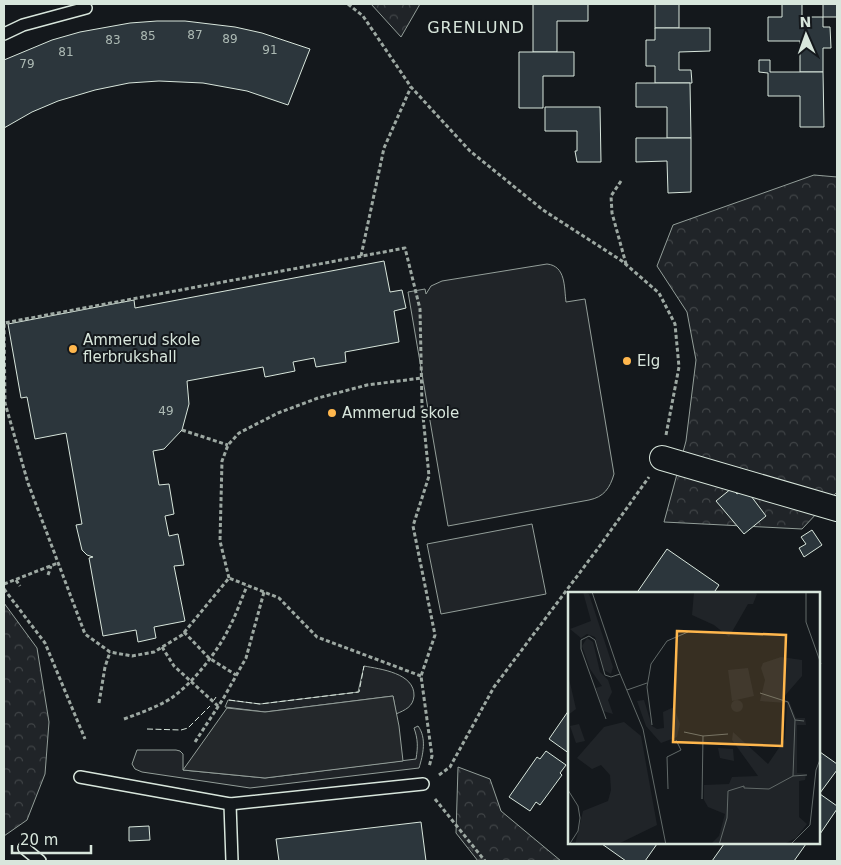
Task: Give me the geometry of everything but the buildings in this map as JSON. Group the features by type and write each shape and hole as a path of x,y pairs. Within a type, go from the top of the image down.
{"street":[{"path":"662,458 837,509"}],"lane":[{"path":"4,34 23,25 86,8"},
{"path":"80,777 230,804 424,784"},
{"path":"230,804 232,861"},
{"path":"24,848 40,861"}],"path":[{"path":"348,4 363,16 411,87 470,151 543,210 626,264 659,293 675,324 679,367 662,458 600,547 494,687 450,767 424,784"},
{"path":"361,256 384,148 411,87"},
{"path":"621,181 611,196 612,213 626,264"},
{"path":"229,578 184,632 154,652 132,656 110,652 85,634 28,482 6,403 4,323 405,248 420,309 422,406 429,476 413,526 435,635 421,676 432,756 424,784"},
{"path":"229,578 220,541 222,461 228,445 239,433 278,413 318,398 367,385 422,378"},
{"path":"182,430 228,445"},
{"path":"4,584 58,562"},
{"path":"48,575 51,566"},
{"path":"229,578 279,598 317,637 421,676"},
{"path":"16,580 20,586"},
{"path":"124,718 152,709 190,682 228,629 247,586"},
{"path":"4,589 45,643 85,739"},
{"path":"196,742 246,658 264,592"},
{"path":"184,632 209,658 236,675"},
{"path":"162,647 174,666 218,706"},
{"path":"99,703 105,667 110,652"},
{"path":"424,784 483,861"}],"green space":[{"path":"371,4 420,4 401,37"},
{"path":"814,175 837,177 837,492 802,529 664,522 686,441 696,360 687,312 657,266 673,225"},
{"path":"547,264 558,269 561,273 566,302 585,299 614,474 606,491 594,499 448,526 408,292 425,289 426,294 431,286 442,281"},
{"path":"532,524 546,594 441,614 427,544"},
{"path":"4,603 37,648 49,722 45,774 27,820 4,836"},
{"path":"364,666 395,674 409,682 413,688 414,696 410,705 396,714 393,696 265,712 225,707 228,700 260,704 358,692"},
{"path":"418,726 423,736 423,752 419,768 250,788 142,772 135,769 132,764 137,750 176,750 183,754 183,770 265,778 416,759 417,743 414,728"},
{"path":"458,767 490,779 501,811 561,861 478,861 456,833"}],"shaded area":[{"path":"393,696 403,761 265,778 183,770 227,708 265,712"}],"fence":[{"path":"229,700 260,704 359,692 364,666"},
{"path":"147,729 181,730 188,728 210,706"}],"place":[{"name":"Ammerud skole flerbrukshall","path":"73,349"},
{"name":"Elg","path":"627,361"},
{"name":"Ammerud skole","path":"332,413"}],"district":[{"name":"GRENLUND","path":"476,27"}]}
